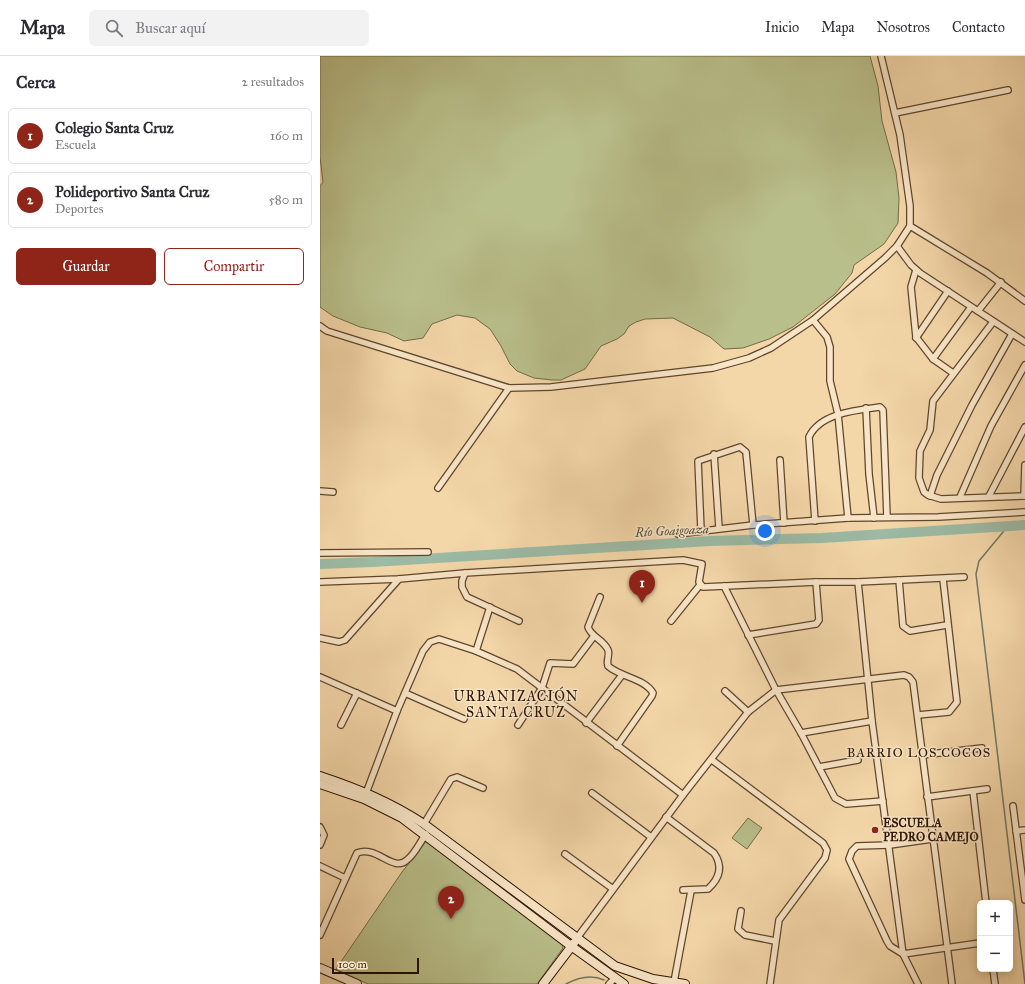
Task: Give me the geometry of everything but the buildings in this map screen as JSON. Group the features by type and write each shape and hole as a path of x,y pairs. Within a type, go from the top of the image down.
{"main road":[{"path":"320,776 403,810 615,966 633,974 685,984"},
{"path":"320,784 365,795 402,818 426,834 571,946 612,981 624,984"},
{"path":"543,984 577,938"},
{"path":"320,968 357,984"}],"street":[{"path":"320,326 326,331 509,388 551,387 713,368 749,358 771,348 813,320 897,246 910,226 910,206 895,113 881,56"},
{"path":"895,113 1008,90"},
{"path":"910,226 1001,282 1025,301"},
{"path":"897,246 916,270 1025,342"},
{"path":"916,270 911,287 916,338 934,359 953,373"},
{"path":"978,311 1001,282"},
{"path":"916,338 948,291"},
{"path":"934,359 971,306"},
{"path":"813,320 827,337 830,347 830,380 838,414 848,518"},
{"path":"993,322 953,373 932,404 930,427 920,451 919,478 922,490 930,496 941,499 960,497 1025,496 1025,465"},
{"path":"930,496 937,475 972,404 1012,334"},
{"path":"960,497 991,426 1025,366"},
{"path":"438,488 509,388"},
{"path":"815,521 809,437 816,426 838,414 866,408 880,407 883,410 887,517"},
{"path":"866,408 869,474 874,518"},
{"path":"989,496 1025,427"},
{"path":"701,530 697,463 701,459 714,454 740,448 746,452 753,525"},
{"path":"714,454 719,528"},
{"path":"780,460 784,523"},
{"path":"320,491 333,492"},
{"path":"678,534 719,528 848,518 938,517 1025,512"},
{"path":"320,553 428,552"},
{"path":"320,582 399,580 465,573 683,560 702,564 699,582 700,585 670,621"},
{"path":"465,573 462,581 462,587 467,597 519,621"},
{"path":"700,585 705,587 964,577"},
{"path":"918,715 949,712 956,702 943,579"},
{"path":"320,638 339,642 345,640 399,580"},
{"path":"899,580 904,626 906,630 910,631 947,625"},
{"path":"748,636 816,624 819,620 816,582"},
{"path":"858,582 872,720 890,845 903,954 918,984"},
{"path":"724,586 776,690 801,732 835,798 846,804 883,801"},
{"path":"600,598 589,625 590,631 608,649 608,666 622,675 647,687 653,694 617,746"},
{"path":"476,651 490,607"},
{"path":"518,725 542,688 550,663 573,664 594,636"},
{"path":"365,795 397,711 423,651 434,640 444,640 476,651 517,669 586,723 683,795"},
{"path":"586,723 622,675"},
{"path":"577,938 666,817 748,712 776,690 867,678 904,675 913,682 932,839 952,984"},
{"path":"320,677 397,711"},
{"path":"725,691 748,712"},
{"path":"341,725 357,693"},
{"path":"405,693 464,719"},
{"path":"801,732 872,720"},
{"path":"922,755 982,748"},
{"path":"712,760 823,844 827,850 825,858 779,920 770,984"},
{"path":"819,766 858,760"},
{"path":"424,824 451,779 457,777 483,788"},
{"path":"927,797 987,789"},
{"path":"973,791 986,900"},
{"path":"592,793 651,837"},
{"path":"1013,806 1016,831 1023,859 1025,896"},
{"path":"666,817 714,853 719,861 716,882 708,889 691,891 683,890"},
{"path":"320,828 324,835 320,845"},
{"path":"1016,831 1025,830"},
{"path":"321,931 357,852 370,850 392,863 402,864 408,860 426,834"},
{"path":"932,839 890,845 857,846 852,851 849,859 886,941 890,946 903,954 977,943"},
{"path":"565,854 613,888"},
{"path":"320,866 345,878"},
{"path":"674,982 691,891"},
{"path":"741,911 738,930 741,933 775,941"},
{"path":"993,972 995,984"}],"green space":[{"path":"320,56 870,56 878,86 882,121 896,172 899,198 898,223 884,244 854,265 852,273 835,294 793,327 769,339 743,348 724,349 710,337 673,318 645,319 629,326 624,334 617,339 601,346 585,369 561,380 552,380 534,378 517,371 510,364 490,329 475,318 457,315 432,324 423,338 404,341 387,333 360,327 333,316 320,307 320,186 323,182 320,157"},
{"path":"748,818 762,828 747,849 732,838"},
{"path":"427,840 562,942 563,948 537,984 368,984 336,969 402,872"}],"waterway":[{"name":"Río Goaigoaza","path":"320,564 710,541 822,538 1025,525"},
{"path":"1008,526 979,561 976,574 1025,984"},
{"path":"566,984 585,977 594,977 604,980"}],"place":[{"name":"Colegio Santa Cruz","path":"642,603"},
{"name":"ESCUELA PEDRO CAMEJO","path":"875,830"},
{"name":"Polideportivo Santa Cruz","path":"451,919"}],"district":[{"name":"URBANIZACIÓN SANTA CRUZ","path":"516,704"},
{"name":"BARRIO LOS COCOS","path":"919,753"}]}
